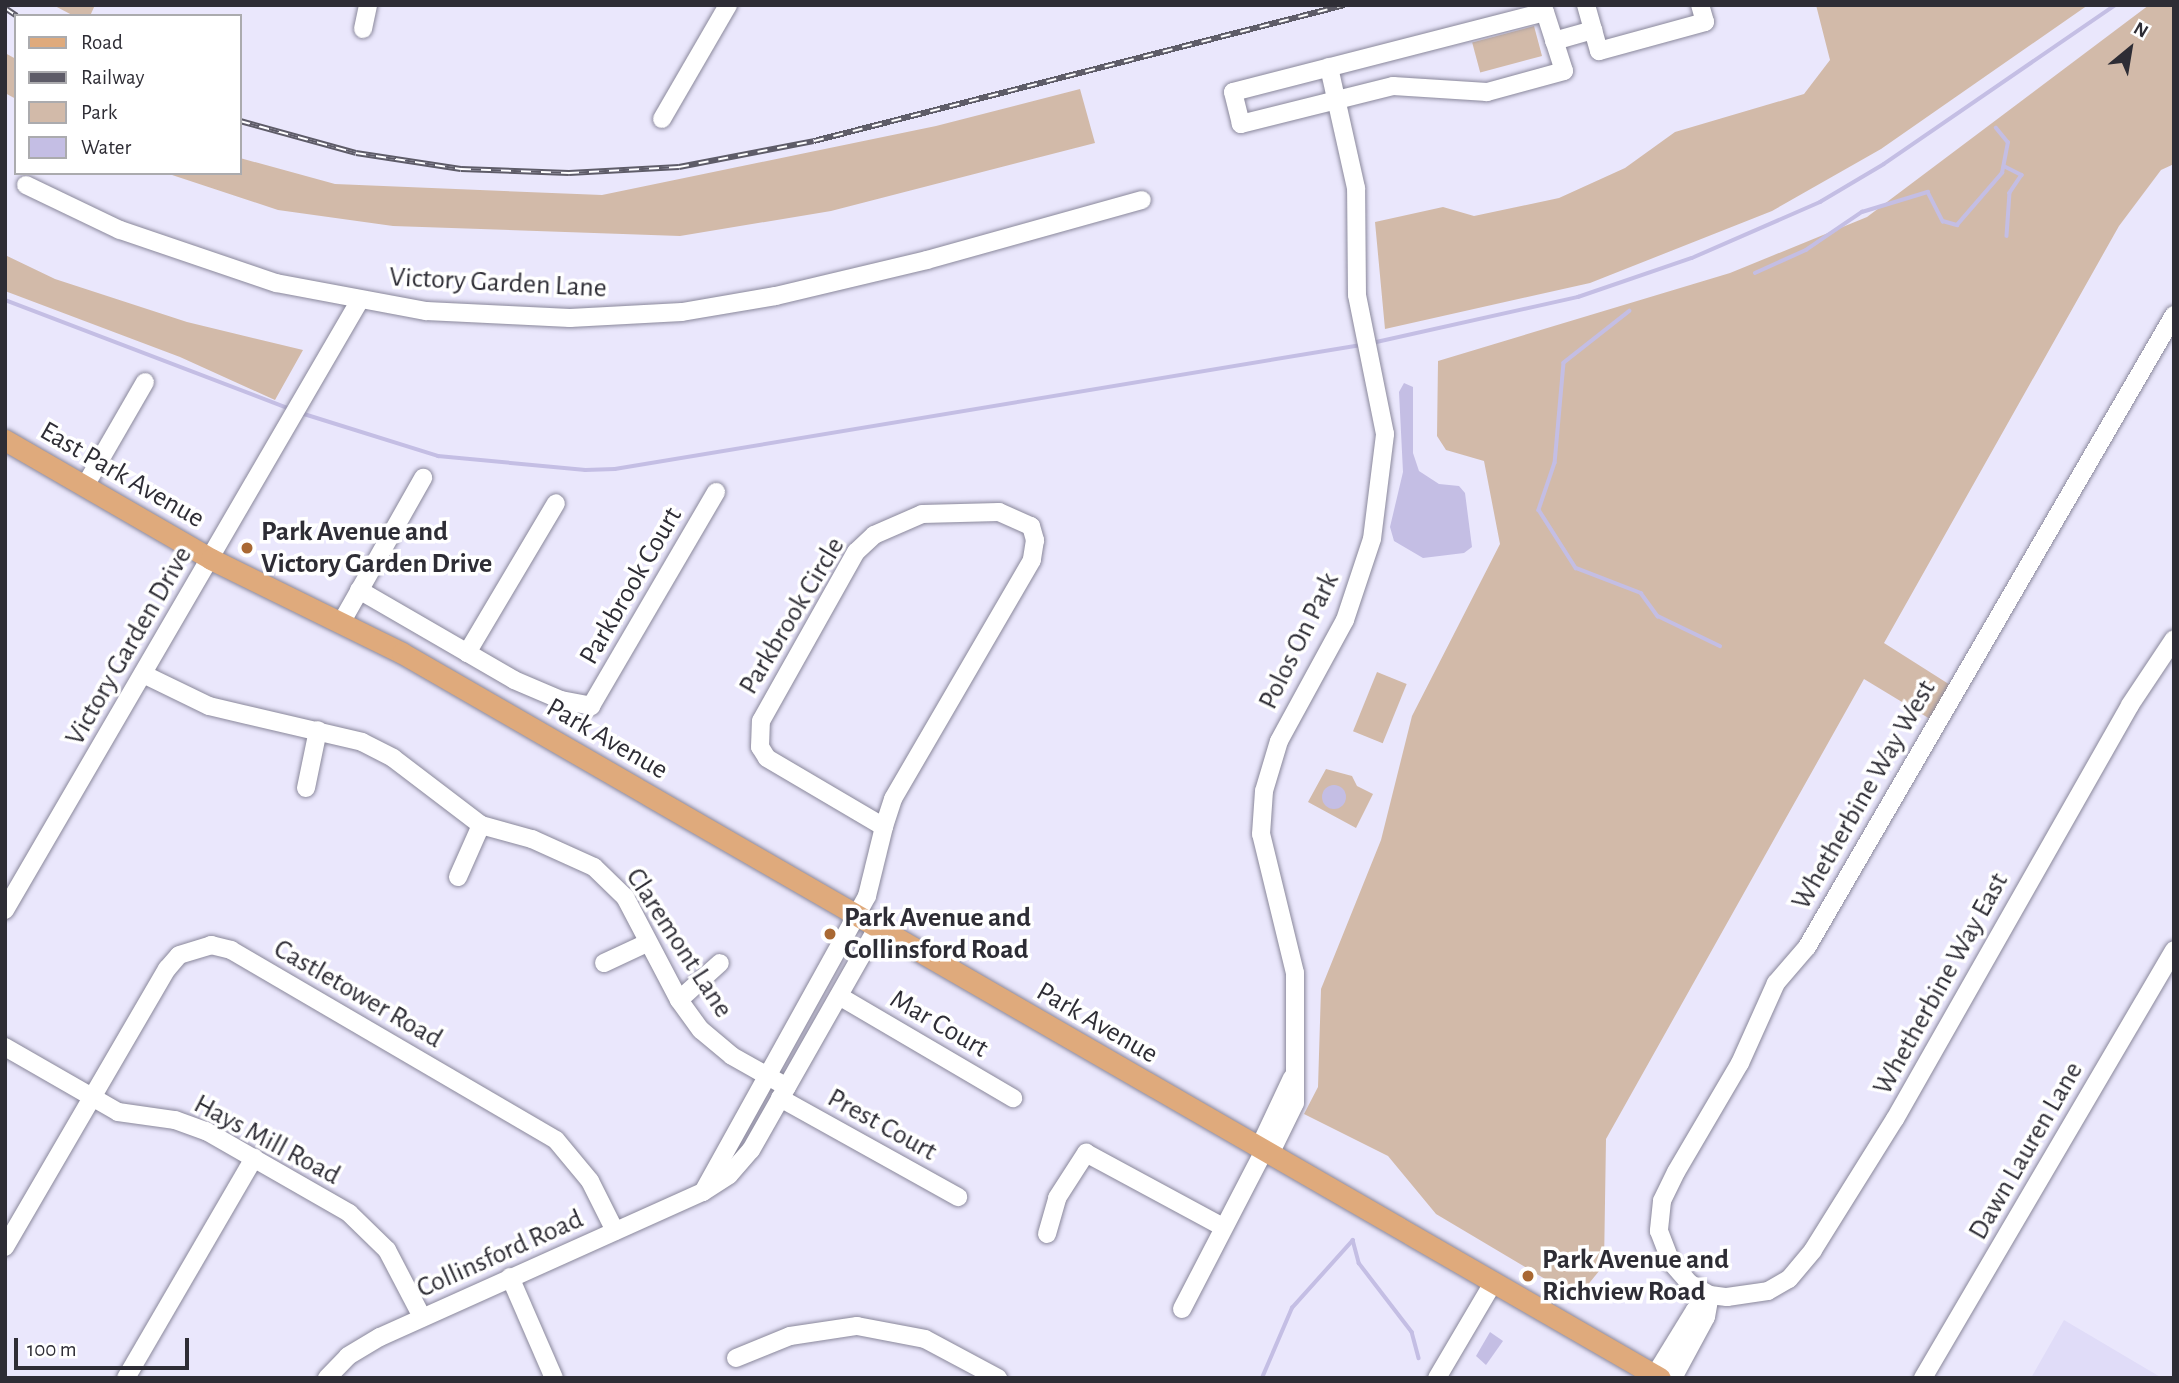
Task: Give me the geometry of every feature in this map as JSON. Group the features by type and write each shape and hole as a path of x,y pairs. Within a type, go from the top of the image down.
{"main road":[{"name":"East Park Avenue","path":"5,440 211,559"},
{"name":"Park Avenue","path":"211,559 341,623 541,733 855,918 1493,1283 1663,1377"}],"street":[{"path":"363,29 368,5"},
{"path":"662,119 728,5"},
{"path":"1586,5 1599,51 1705,22 1700,5"},
{"path":"1545,12 1554,41 1563,71 1487,92 1393,86 1241,124 1233,92 1545,12"},
{"path":"1554,41 1593,30"},
{"name":"Polos On Park","path":"1182,1309 1265,1151 1295,1072 1295,973 1289,937 1263,842 1264,791 1279,741 1345,620 1373,540 1385,434 1374,361 1365,330 1354,270 1356,188 1328,67"},
{"name":"Victory Garden Lane","path":"26,185 120,230 276,283 426,311 570,318 682,312 776,296 927,260 1142,201"},
{"name":"Victory Garden Drive","path":"5,910 360,300"},
{"name":"Whetherbine Way West","path":"1710,1295 1689,1283 1671,1262 1659,1231 1662,1201 1701,1125 1740,1063 1776,984 1807,947 2174,315"},
{"path":"85,486 145,382"},
{"path":"341,623 424,478"},
{"name":"Parkbrook Court","path":"467,653 526,685 561,700 591,706 716,492"},
{"path":"359,590 467,653 556,503"},
{"name":"Parkbrook Circle","path":"855,918 878,864 884,827 893,799 1032,560 1034,533 1018,517 999,512 922,514 874,535 840,576 761,721 760,747 767,758 884,827"},
{"name":"Whetherbine Way East","path":"1710,1295 1756,1294 1781,1286 1813,1250 1895,1119 2130,705 2174,639"},
{"name":"Claremont Lane","path":"143,674 209,706 362,742 393,758 481,825 532,839 594,867 625,897 679,1000 713,1043 767,1076 783,1093"},
{"path":"306,788 318,730"},
{"path":"458,877 481,825"},
{"path":"703,1192 855,918"},
{"name":"Collinsford Road","path":"327,1378 348,1356 422,1317 703,1192 729,1175 751,1150 876,930"},
{"path":"604,962 647,943"},
{"name":"Castletower Road","path":"5,1247 167,969 179,955 211,945 231,950 556,1140 590,1181 615,1231"},
{"name":"Dawn Lauren Lane","path":"1923,1378 2174,950"},
{"path":"679,1000 720,963"},
{"name":"Mar Court","path":"839,996 1013,1098"},
{"path":"786,1043 806,1054"},
{"name":"Hays Mill Road","path":"5,1047 118,1112 176,1120 206,1131 365,1225 396,1265 422,1317"},
{"name":"Prest Court","path":"783,1093 958,1197"},
{"path":"1047,1234 1057,1198 1086,1153 1223,1227"},
{"path":"126,1378 254,1158"},
{"path":"510,1277 554,1378"},
{"path":"1437,1378 1493,1283"},
{"path":"1663,1377 1695,1310 1710,1295"},
{"path":"736,1358 790,1336 857,1326 925,1339 998,1378"}],"shaded area":[{"path":"2064,1320 2162,1378 2031,1378"}],"green space":[{"path":"53,5 95,5 91,14 70,14"},
{"path":"1816,5 2088,5 1881,149 1772,211 1590,283 1385,329 1375,222 1443,207 1474,216 1559,198 1625,168 1675,132 1804,94 1830,60"},
{"path":"2149,5 2174,5 2174,164 2161,170 2119,226 1884,643 1955,688 1935,722 1864,679 1606,1139 1604,1265 1577,1298 1436,1214 1388,1156 1304,1114 1318,1087 1321,989 1381,840 1412,716 1500,544 1484,461 1446,450 1437,436 1438,361 1730,273 1867,217"},
{"path":"1534,26 1542,56 1480,73 1472,43"},
{"path":"5,53 14,58 14,98 5,93"},
{"path":"1080,89 1095,143 831,211 680,236 393,226 278,210 172,175 242,175 242,159 335,184 602,195 936,126"},
{"path":"5,255 55,279 187,322 303,350 275,400 180,357 5,291"},
{"path":"1377,672 1407,684 1383,743 1353,731"},
{"path":"1326,769 1352,776 1357,786 1373,794 1356,828 1308,802"}],"water":[{"path":"1404,383 1413,387 1413,453 1419,471 1439,484 1459,486 1465,493 1472,547 1464,553 1423,558 1394,541 1390,527 1403,472 1399,392"},
{"path":"1334,785 1342,789 1346,797 1342,805 1334,809 1326,805 1322,797 1326,789"},
{"path":"1490,1332 1503,1341 1486,1365 1476,1356"}],"waterway":[{"path":"1372,343 1578,297 1692,258 1820,202 1884,164 2115,5"},
{"path":"1755,273 1806,250 1862,212 1928,192 1943,221 1957,225 2002,173 2008,143 1996,128"},
{"path":"2004,166 2022,175 2010,193 2007,236"},
{"path":"5,300 291,409"},
{"path":"1630,311 1564,363 1555,463 1539,510 1576,568 1641,593 1658,616 1720,646"},
{"path":"301,413 438,456 585,470 615,469 1361,345"},
{"path":"1353,1240 1359,1263 1412,1332 1419,1358"},
{"path":"1262,1378 1292,1308 1353,1240"}],"railway":[{"path":"242,122 356,153 461,169 569,173 679,167 814,141 1345,5"},
{"path":"5,8 14,14"}],"place":[{"name":"Park Avenue and Victory Garden Drive","path":"247,548"},
{"name":"Park Avenue and Collinsford Road","path":"830,934"},
{"name":"Park Avenue and Richview Road","path":"1528,1276"}]}
